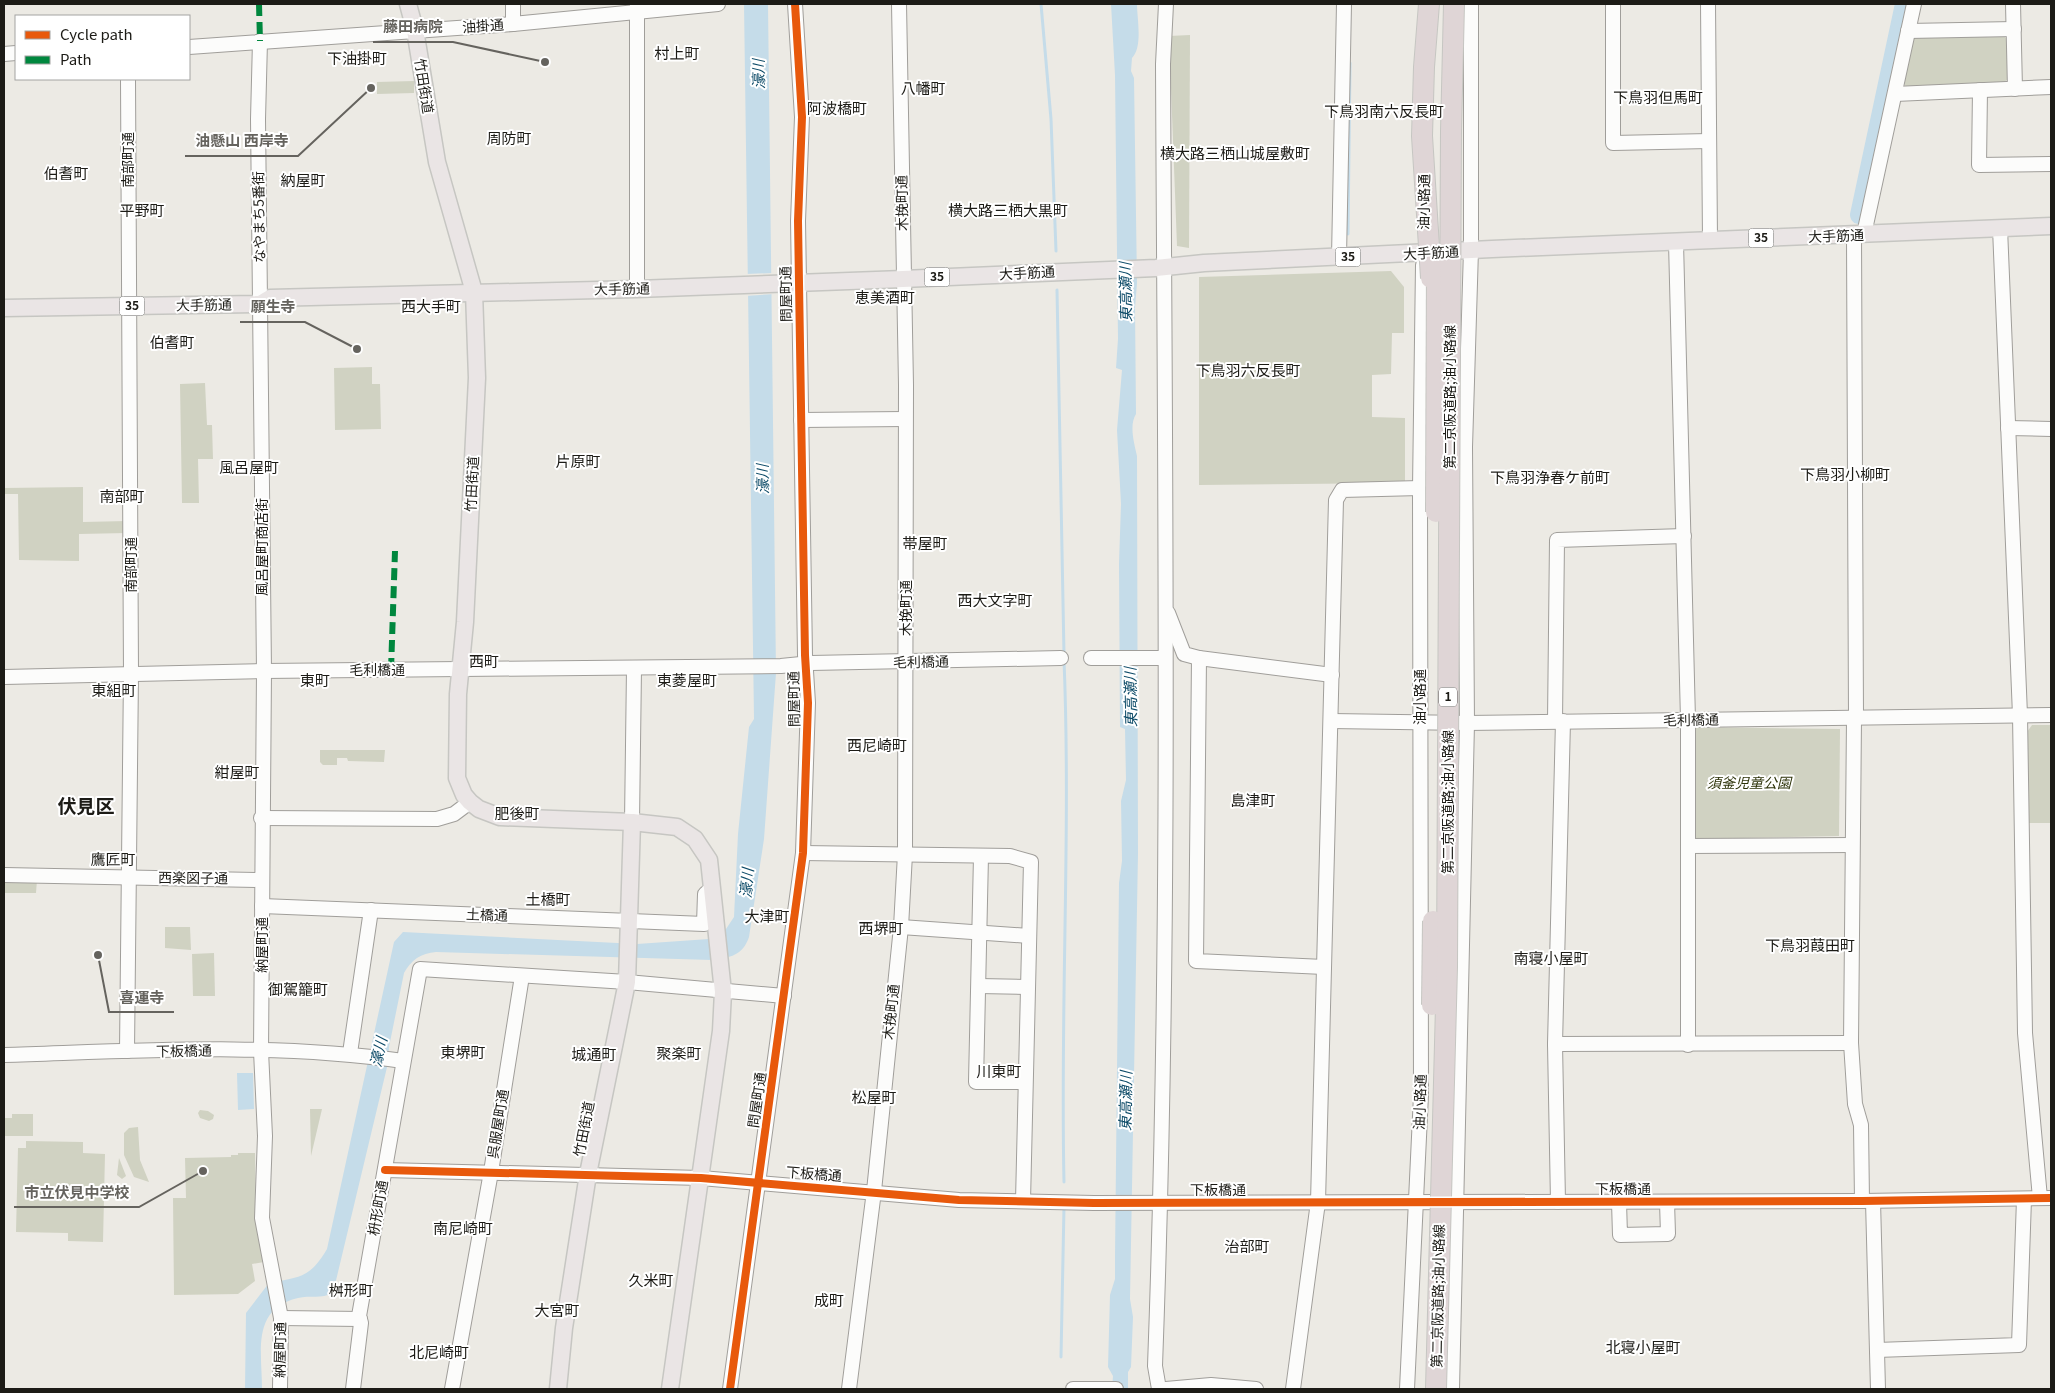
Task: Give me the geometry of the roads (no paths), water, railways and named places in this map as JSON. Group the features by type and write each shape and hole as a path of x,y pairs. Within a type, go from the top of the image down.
{"highway":[{"path":"1427,4 1422,136 1426,218 1444,330"},
{"name":"第二京阪道路;油小路線","path":"1436,1389 1447,967 1441,4"},
{"name":"第二京阪道路;油小路線","path":"1425,1389 1444,330 1454,4"},
{"path":"1444,330 1460,245 1466,4"}],"main road":[{"name":"竹田街道","path":"408,4 415,30 437,162 474,292 477,324 477,378 458,694 457,778 464,796 470,802"},
{"name":"大手筋通","path":"4,308 260,304 270,298 637,289 903,279 1160,268 1471,250 2051,226"},
{"path":"470,802 500,817 632,822 677,827 696,839 708,860 723,992 721,1038 670,1389"},
{"name":"竹田街道","path":"558,1389 564,1328 588,1174 627,982 632,822"}],"street":[{"path":"513,4 513,24"},
{"name":"油掛通","path":"190,46 513,24 637,8 718,4"},
{"name":"問屋町通","path":"730,1389 803,853 808,703 799,283 802,117 795,4"},
{"name":"木挽町通","path":"849,1389 874,1191 901,927 904,856 905,420 899,4"},
{"path":"1159,1389 1155,1366 1160,1203 1162,658 1166,608 1160,268 1163,64 1166,4"},
{"path":"1339,257 1344,4"},
{"name":"油小路通","path":"1407,1389 1421,1095 1420,488 1427,4"},
{"path":"1452,1389 1458,1202 1457,1096 1466,723 1465,447 1471,250 1471,4"},
{"path":"1613,4 1613,143 1709,141"},
{"path":"1708,4 1710,240"},
{"path":"1878,1389 1878,1350 1868,1201 1862,1125 1855,1104 1851,1043 1859,235 1895,94 1914,4"},
{"path":"2013,4 2015,89"},
{"path":"637,8 637,289"},
{"path":"1908,31 2014,29"},
{"name":"なやまち5番街","path":"260,41 258,118 260,304"},
{"name":"南部町通","path":"127,1052 131,673 128,80"},
{"path":"1895,94 2051,87"},
{"path":"1980,90 1979,165 2051,164"},
{"path":"2000,228 2020,715 2025,1032 2046,1198"},
{"path":"1676,242 1688,720 1688,1045"},
{"name":"風呂屋町商店街","path":"260,304 264,671"},
{"path":"801,420 905,420"},
{"path":"2008,428 2051,428"},
{"path":"1293,1389 1318,1202 1338,494 1342,490 1420,488"},
{"path":"1558,1202 1555,1044 1559,721 1557,540 1684,536"},
{"path":"1166,608 1173,620 1184,654 1199,658 1332,675"},
{"name":"毛利橋通","path":"4,677 264,671 750,667 1061,658"},
{"path":"1094,658 1162,658"},
{"path":"1199,658 1196,961 1324,967"},
{"path":"632,822 634,668"},
{"name":"納屋町通","path":"264,671 261,1051 265,1136 262,1218 281,1314 280,1389"},
{"name":"毛利橋通","path":"1331,720 1466,723 2051,715"},
{"path":"262,818 437,819 454,814 470,802"},
{"path":"1688,846 1852,844"},
{"path":"803,853 904,856 1010,856 1031,862 1026,987 1023,1201"},
{"path":"981,856 976,1082 1025,1082"},
{"name":"西楽図子通","path":"4,875 262,880"},
{"name":"土橋通","path":"262,906 704,924 705,894 712,888"},
{"path":"357,1054 371,910"},
{"path":"901,927 1029,936"},
{"name":"枡形町通","path":"353,1389 360,1319 385,1170 397,1060 420,969 522,976"},
{"path":"522,976 627,982 784,996"},
{"name":"呉服屋町通","path":"452,1389 491,1172 522,976"},
{"path":"979,986 1026,987"},
{"path":"1555,1044 1851,1043"},
{"name":"下板橋通","path":"4,1054 252,1049 261,1051 357,1054 397,1060"},
{"name":"下板橋通","path":"385,1170 701,1178 874,1191 959,1200 1094,1203 1868,1201 2046,1198"},
{"path":"1878,1350 2019,1345 2024,1199"},
{"path":"1619,1202 1620,1235 1668,1234 1667,1202"},
{"path":"281,1314 360,1319"},
{"path":"1166,1389 1211,1385 1256,1389"},
{"path":"1073,1389 1116,1389"}],"water":[{"name":"濠川","path":"744,4 768,4 776,673 764,839 749,937 739,952 725,958 712,960 436,952 426,954 413,961 404,973 389,1047 388,1063 333,1293 324,1296 298,1298 283,1304 273,1312 266,1322 262,1334 262,1389 245,1389 246,1313 269,1283 303,1275 315,1266 327,1249 394,942 403,932 637,944 709,939 724,932 734,917 738,834 749,727 754,719"},
{"name":"東高瀬川","path":"1111,4 1137,4 1139,32 1137,47 1132,58 1131,71 1134,78 1137,283 1135,308 1136,414 1132,429 1137,456 1138,853 1130,1299 1133,1317 1128,1389 1112,1389 1113,1376 1108,1367 1110,1295 1115,1279 1119,883 1122,861 1121,801 1126,780 1125,729 1120,727 1119,564 1121,504 1117,430 1122,370 1116,368 1118,339 1115,75"},
{"path":"237,1073 253,1073 254,1109 238,1110"}],"waterway":[{"path":"1041,4 1051,119 1056,251"},
{"path":"1859,215 1904,4"},
{"path":"1348,234 1350,63"},
{"path":"1057,290 1064,654"},
{"path":"1064,660 1066,856 1063,1052 1064,1182"},
{"path":"1061,1357 1064,1207"}],"place":[{"name":"藤田病院","path":"545,62"},
{"name":"油懸山 西岸寺","path":"371,88"},
{"name":"願生寺","path":"357,349"},
{"name":"喜運寺","path":"98,955"},
{"name":"市立伏見中学校","path":"203,1171"}],"district":[{"name":"村上町","path":"677,54"},
{"name":"下油掛町","path":"357,59"},
{"name":"八幡町","path":"923,89"},
{"name":"下鳥羽但馬町","path":"1658,98"},
{"name":"阿波橋町","path":"837,109"},
{"name":"下鳥羽南六反長町","path":"1384,112"},
{"name":"周防町","path":"509,139"},
{"name":"横大路三栖山城屋敷町","path":"1235,154"},
{"name":"伯耆町","path":"66,174"},
{"name":"納屋町","path":"303,181"},
{"name":"平野町","path":"142,211"},
{"name":"横大路三栖大黒町","path":"1008,211"},
{"name":"恵美酒町","path":"885,298"},
{"name":"西大手町","path":"431,307"},
{"name":"伯耆町","path":"172,343"},
{"name":"下鳥羽六反長町","path":"1248,371"},
{"name":"片原町","path":"578,462"},
{"name":"風呂屋町","path":"249,468"},
{"name":"下鳥羽小柳町","path":"1845,475"},
{"name":"下鳥羽浄春ケ前町","path":"1550,478"},
{"name":"南部町","path":"122,497"},
{"name":"帯屋町","path":"925,544"},
{"name":"西大文字町","path":"995,601"},
{"name":"西町","path":"484,662"},
{"name":"東町","path":"315,681"},
{"name":"東菱屋町","path":"687,681"},
{"name":"東組町","path":"114,691"},
{"name":"西尼崎町","path":"877,746"},
{"name":"紺屋町","path":"237,773"},
{"name":"島津町","path":"1253,801"},
{"name":"伏見区","path":"86,806"},
{"name":"肥後町","path":"517,814"},
{"name":"鷹匠町","path":"113,860"},
{"name":"土橋町","path":"548,900"},
{"name":"大津町","path":"767,917"},
{"name":"西堺町","path":"881,929"},
{"name":"下鳥羽葭田町","path":"1810,946"},
{"name":"南寝小屋町","path":"1551,959"},
{"name":"御駕籠町","path":"298,990"},
{"name":"東堺町","path":"463,1053"},
{"name":"聚楽町","path":"679,1054"},
{"name":"城通町","path":"594,1055"},
{"name":"川東町","path":"999,1072"},
{"name":"松屋町","path":"874,1098"},
{"name":"南尼崎町","path":"463,1229"},
{"name":"治部町","path":"1247,1247"},
{"name":"久米町","path":"651,1281"},
{"name":"桝形町","path":"351,1291"},
{"name":"成町","path":"829,1301"},
{"name":"大宮町","path":"557,1311"},
{"name":"北寝小屋町","path":"1643,1348"},
{"name":"北尼崎町","path":"439,1353"}],"park label":[{"name":"須釜児童公園","path":"1749,783"}]}
